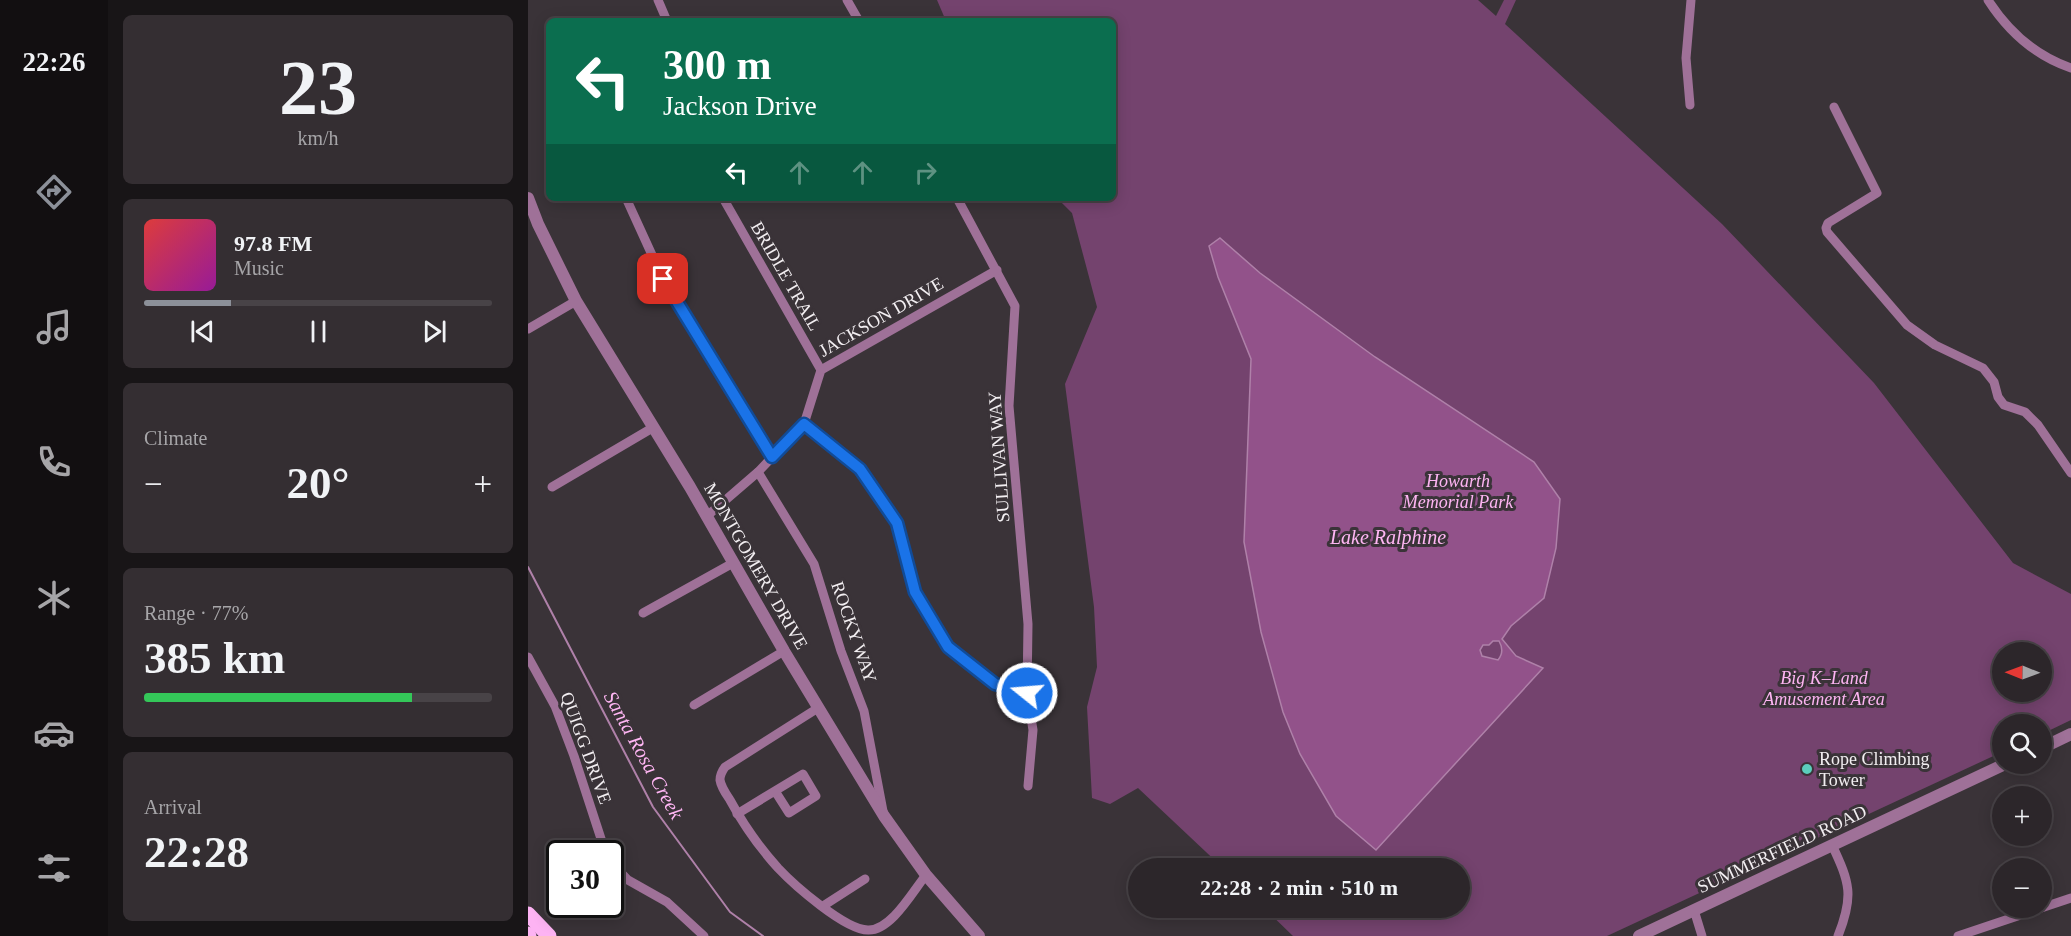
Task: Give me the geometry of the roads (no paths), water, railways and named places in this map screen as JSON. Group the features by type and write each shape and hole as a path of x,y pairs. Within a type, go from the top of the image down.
{"main road":[{"path":"528,914 549,936"}],"street":[{"path":"658,0 666,18"},
{"path":"847,0 857,18"},
{"path":"1690,105 1686,58 1691,0"},
{"path":"1988,0 2015,35 2049,59 2071,68"},
{"path":"1834,107 1877,193 1828,223 1827,232 1907,325 1935,345 1983,368 1994,382 1998,397 2004,405 2025,412 2038,425 2071,473"},
{"name":"MONTGOMERY DRIVE","path":"528,198 538,224 576,301 707,516 818,708 884,816 926,875 979,936"},
{"path":"627,201 663,279 772,457"},
{"name":"BRIDLE TRAIL","path":"725,201 820,370"},
{"name":"SULLIVAN WAY","path":"959,201 1015,306 1009,406 1028,624 1027,693 1033,730 1028,786"},
{"name":"JACKSON DRIVE","path":"707,516 758,472 804,424 820,370 997,270"},
{"path":"528,329 576,301"},
{"path":"804,424 860,469 897,523 915,592 948,647 995,684 1027,693"},
{"path":"552,487 654,427"},
{"name":"ROCKY WAY","path":"758,472 814,564 841,651 864,711 884,816"},
{"path":"643,613 733,563"},
{"path":"694,705 784,651"},
{"name":"QUIGG DRIVE","path":"528,657 555,706 601,840"},
{"path":"818,708 725,767 720,780 737,814 778,868 823,906 857,928 877,929 893,917 926,875"},
{"path":"2052,743 2071,734"},
{"name":"SUMMERFIELD ROAD","path":"1639,936 1992,770"},
{"path":"737,814 803,774 816,796 789,813 775,791"},
{"path":"1832,845 1843,869 1849,893 1845,919 1838,936"},
{"path":"624,876 667,902 704,936"},
{"path":"823,906 865,879"},
{"path":"1958,936 2071,898"},
{"path":"1694,910 1702,936"}],"water":[{"name":"Lake Ralphine","path":"1220,238 1260,273 1375,357 1534,462 1560,499 1556,548 1544,598 1511,626 1502,639 1516,656 1543,668 1376,850 1336,816 1300,754 1283,712 1261,632 1244,542 1251,359 1218,277 1209,246","holes":["1499,641 1502,651 1498,660 1482,656 1480,650 1483,645"]}],"waterway":[{"name":"Santa Rosa Creek","path":"528,567 653,807 730,912 763,936"}],"place":[{"name":"Rope Climbing Tower","path":"1807,769"}],"park label":[{"name":"Howarth Memorial Park","path":"1458,491"},
{"name":"Big K–Land Amusement Area","path":"1824,688"}]}
